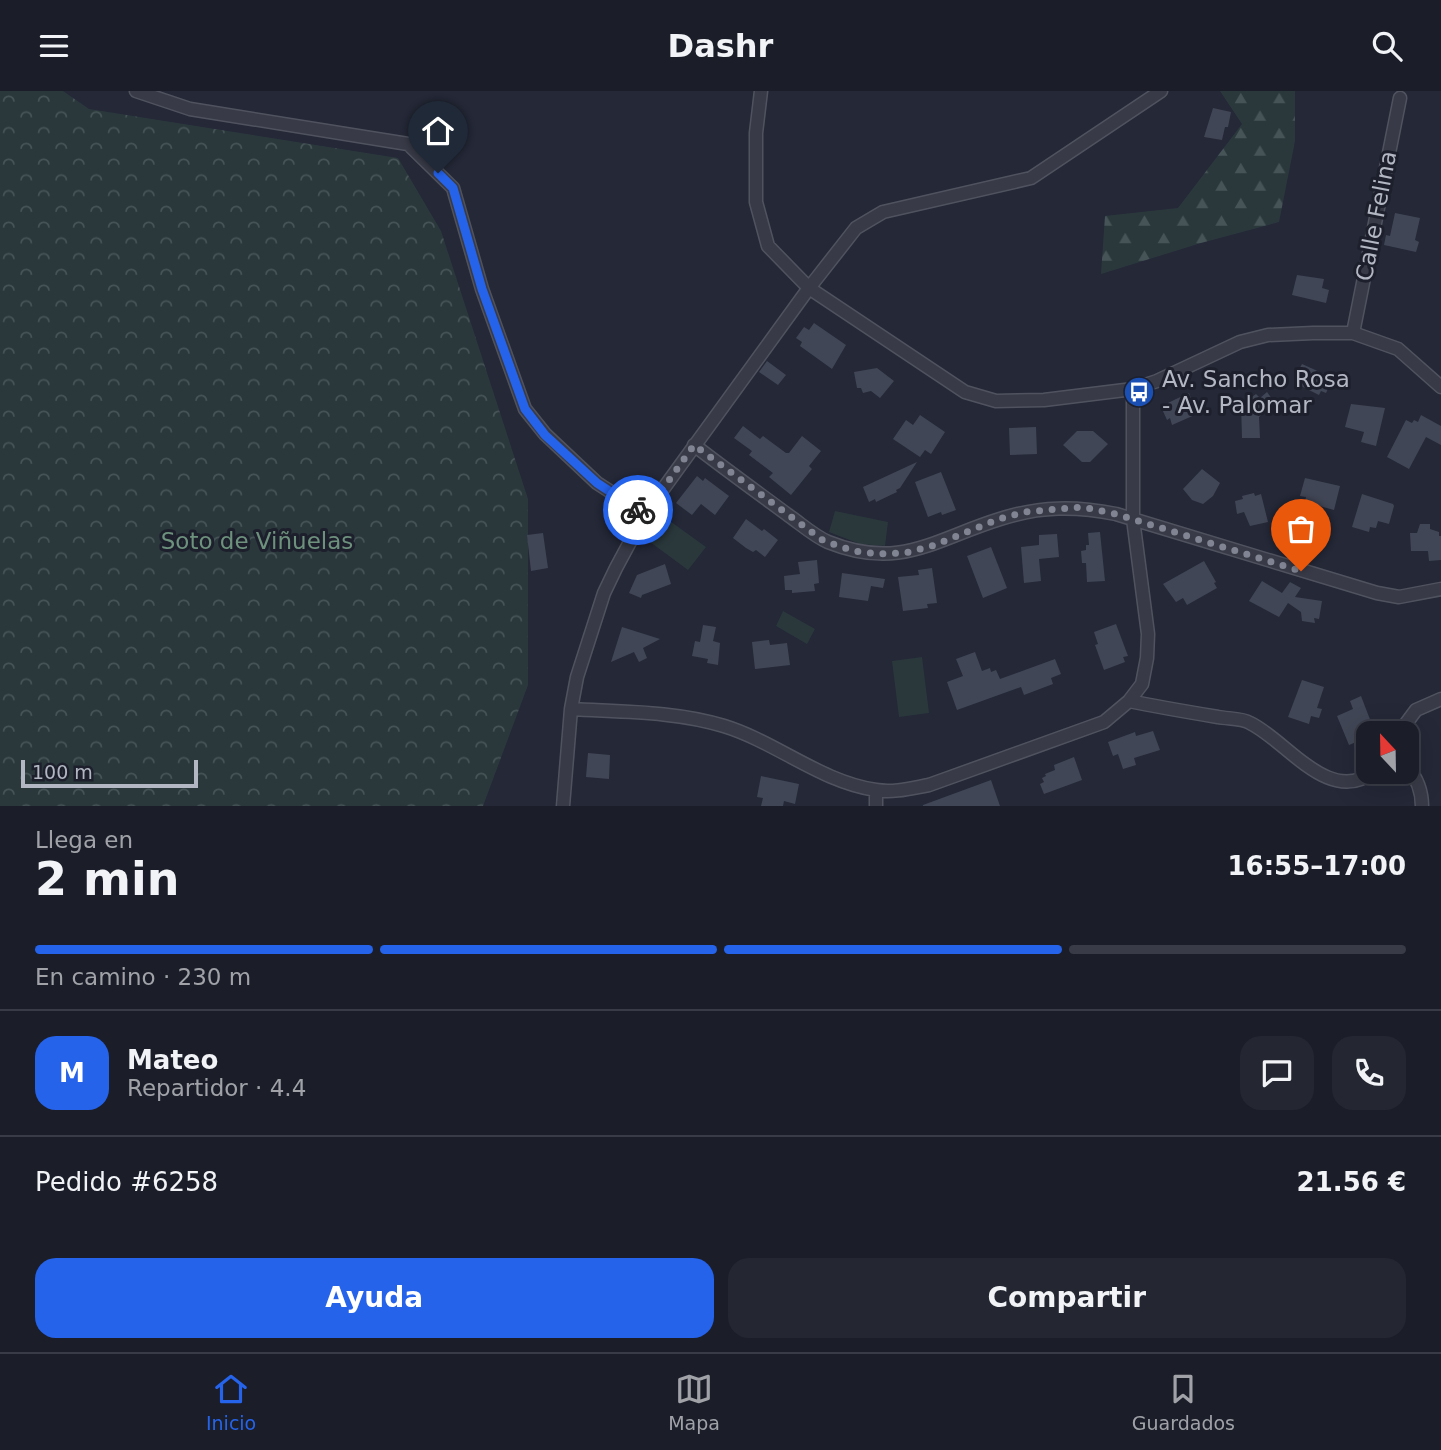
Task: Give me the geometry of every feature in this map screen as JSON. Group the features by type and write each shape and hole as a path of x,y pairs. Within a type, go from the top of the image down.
{"street":[{"path":"136,91 190,109 408,145 453,188 482,289 525,409 545,435 597,483 645,514"},
{"path":"761,91 756,133 755,202 768,246 809,288 965,392 996,401 1008,401 1044,400 1133,389 1157,381 1240,342 1268,335 1353,333 1398,348 1441,387"},
{"path":"563,806 571,709 577,677 604,593 645,514 856,227 883,212 1031,178 1154,94"},
{"name":"Calle Felina","path":"1353,333 1400,98"},
{"path":"571,709 669,715 727,726 836,777 876,790 902,790 946,780 1104,722 1129,701 1142,684 1147,658 1148,634 1133,519 1133,389"},
{"path":"694,445 824,541 854,551 905,553 932,546 999,519 1025,512 1082,507 1133,519 1377,593 1399,597 1441,589"},
{"path":"1405,721 1416,710 1441,699"},
{"path":"1129,701 1250,722 1279,747 1309,780 1345,792 1362,784"},
{"path":"1418,784 1422,806"},
{"path":"876,790 876,806"}],"green space":[{"name":"Soto de Viñuelas","path":"0,91 63,91 89,109 398,158 441,231 528,499 528,685 483,806 0,806"},
{"path":"1220,91 1295,91 1295,141 1279,222 1101,274 1105,216 1178,208 1242,124"},
{"path":"656,511 706,547 688,570 642,536"},
{"path":"835,511 888,522 885,546 860,544 829,532"},
{"path":"783,611 815,629 807,644 776,626"},
{"path":"922,657 929,713 899,717 892,661"}],"building":[{"path":"1213,108 1231,112 1222,140 1204,137"},
{"path":"1395,213 1420,218 1415,240 1419,242 1416,252 1384,245 1386,235 1390,236"},
{"path":"1297,275 1324,279 1322,288 1329,290 1326,303 1292,295"},
{"path":"814,323 846,345 832,369 800,346 802,342 796,338 804,327 809,330"},
{"path":"767,361 786,375 778,385 759,372"},
{"path":"1302,364 1333,378 1326,393 1321,391 1319,395 1301,386 1303,381 1295,377"},
{"path":"877,368 894,381 880,398 871,391 863,393 861,388 857,388 854,372"},
{"path":"1267,392 1275,403 1259,417 1260,438 1242,438 1241,405 1256,394 1260,398"},
{"path":"1189,393 1197,414 1172,425 1162,409 1169,406 1168,403"},
{"path":"1351,404 1385,408 1376,446 1361,442 1364,432 1345,427"},
{"path":"920,415 945,432 931,454 925,450 920,457 893,439 906,420 913,425"},
{"path":"1421,415 1441,426 1441,445 1426,437 1409,469 1387,457 1406,420 1418,422"},
{"path":"743,426 760,439 763,436 786,453 789,453 802,436 821,451 809,466 812,469 791,495 769,477 773,473 749,455 752,451 734,438"},
{"path":"1036,427 1037,454 1010,455 1009,428"},
{"path":"1077,431 1093,431 1108,444 1090,462 1082,462 1063,445"},
{"path":"917,462 897,492 876,502 875,499 869,502 863,487"},
{"path":"1202,469 1220,483 1213,496 1203,504 1192,500 1183,489"},
{"path":"941,472 956,510 928,517 915,482"},
{"path":"697,476 703,481 705,478 729,496 715,515 701,504 692,515 676,503"},
{"path":"1305,478 1340,486 1334,510 1305,502 1306,497 1300,496"},
{"path":"1254,493 1255,496 1261,494 1268,522 1250,526 1244,512 1237,514 1235,501"},
{"path":"1362,494 1393,504 1389,524 1378,521 1376,528 1370,527 1369,532 1352,527"},
{"path":"746,519 778,540 765,557 733,538"},
{"path":"1420,524 1430,524 1430,529 1439,532 1441,560 1429,561 1428,551 1411,551 1410,533 1417,533"},
{"path":"1100,532 1105,581 1087,582 1086,563 1082,563 1081,551 1086,550 1086,545 1089,545 1088,533"},
{"path":"543,533 548,568 531,571 527,535"},
{"path":"1057,534 1059,557 1039,559 1041,581 1024,583 1021,547 1039,545 1039,535"},
{"path":"991,547 1007,588 983,598 967,556"},
{"path":"817,560 819,583 814,584 815,591 792,593 792,590 785,590 784,576 800,574 798,562"},
{"path":"1204,561 1217,588 1187,605 1183,598 1176,602 1163,584"},
{"path":"665,564 671,584 642,595 641,598 629,593 637,575"},
{"path":"932,568 937,603 927,604 928,608 903,611 898,577 919,575 918,570"},
{"path":"842,573 885,579 883,588 871,586 868,601 839,597"},
{"path":"1262,581 1282,593 1290,582 1301,588 1295,597 1322,601 1319,619 1314,618 1315,623 1302,621 1301,612 1288,603 1279,617 1249,601"},
{"path":"1116,624 1128,656 1123,657 1125,662 1104,670 1095,645 1098,644 1094,632"},
{"path":"703,625 716,627 713,641 720,643 718,665 707,663 708,659 692,656 695,641 700,642"},
{"path":"622,627 660,639 643,648 647,658 639,662 634,652 611,662"},
{"path":"769,640 770,645 787,643 790,665 755,669 752,642"},
{"path":"975,652 982,671 990,668 991,672 996,670 1000,679 1055,659 1061,674 1051,678 1053,684 1024,695 1021,687 957,710 947,682 963,676 956,659"},
{"path":"1302,680 1324,687 1317,708 1322,709 1319,718 1311,716 1309,724 1288,717"},
{"path":"1361,696 1371,721 1356,721 1356,742 1349,745 1337,716 1353,709 1350,701"},
{"path":"1153,731 1160,750 1134,758 1136,765 1123,769 1118,754 1113,756 1108,742 1135,732 1136,736"},
{"path":"588,753 610,755 609,779 586,777"},
{"path":"1074,757 1082,780 1044,794 1040,784 1044,782 1042,778 1045,774 1055,770 1054,765"},
{"path":"761,776 799,784 795,804 784,801 783,806 761,806 763,798 757,797"},
{"path":"991,780 1000,806 923,806 923,805"}],"way so far":[{"path":"638,510 645,514 694,445 824,541 854,551 905,553 932,546 999,519 1025,512 1082,507 1116,514 1301,571"}],"place":[{"name":"Av. Sancho Rosa - Av. Palomar","path":"1139,392"}],"route":[{"path":"438,173 453,188 482,289 525,409 545,435 597,483 638,510"}]}
